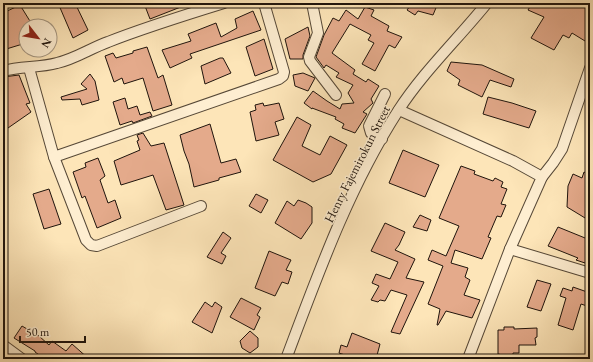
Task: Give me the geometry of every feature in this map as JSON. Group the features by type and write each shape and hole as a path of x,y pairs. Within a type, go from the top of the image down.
{"street":[{"path":"3,71 18,68 43,67 59,63 128,34 224,3"},
{"path":"54,157 279,79 283,76 284,72 264,3"},
{"path":"312,3 318,33 308,57 336,95"},
{"name":"Henry Fajemirokun Street","path":"286,359 344,210 382,139 399,110 422,79 487,3"},
{"path":"29,68 54,157 86,240 91,245 97,246 201,206"},
{"path":"468,359 510,249 542,177 562,149 590,68"},
{"path":"382,139 371,133 369,126 386,94"},
{"path":"399,110 513,161 542,177"},
{"path":"510,249 590,273"},
{"path":"4,349 22,359"}],"building":[{"path":"58,3 75,3 88,30 73,38"},
{"path":"151,3 191,3 150,19 145,6"},
{"path":"412,3 438,3 433,15 418,11 415,15 407,10"},
{"path":"532,3 590,3 590,31 585,41 572,33 569,38 563,35 554,50 531,38 544,17 528,10"},
{"path":"20,5 28,18 18,18 18,45 3,50 3,13"},
{"path":"365,7 374,10 371,16 389,26 387,31 402,37 395,48 389,45 375,71 362,64 374,43 368,40 371,35 350,24 332,53 355,70 353,74 366,82 368,79 379,86 371,99 373,103 363,112 367,114 355,133 342,128 344,124 335,119 336,117 312,109 304,103 313,91 340,109 342,104 354,103 348,93 353,85 336,77 339,73 326,65 324,68 316,57 324,35 333,18 339,21 346,10 358,19"},
{"path":"253,11 261,30 190,54 192,58 170,68 162,50 191,41 188,34 216,23 221,37 237,28 235,19"},
{"path":"308,27 310,36 303,59 290,59 285,39"},
{"path":"264,39 273,69 255,76 246,47"},
{"path":"147,47 158,78 163,75 172,105 153,111 143,78 124,84 122,78 114,82 105,56 113,53 116,58"},
{"path":"223,58 231,73 205,84 201,66"},
{"path":"451,62 482,65 514,79 511,87 490,80 482,97 458,85 460,80 447,71"},
{"path":"303,73 315,78 308,91 295,86 293,75"},
{"path":"90,74 95,81 99,100 82,105 80,99 62,100 61,97 87,89 81,84"},
{"path":"19,75 30,103 26,104 31,112 8,128 3,120 3,77"},
{"path":"488,97 536,111 529,128 483,114"},
{"path":"125,98 128,109 137,106 140,115 150,112 152,116 133,123 132,121 120,125 113,102"},
{"path":"263,103 264,106 279,103 284,119 275,122 279,135 256,141 250,112 256,110 255,105"},
{"path":"297,117 311,125 302,146 320,155 330,136 347,145 331,174 313,182 273,160"},
{"path":"210,124 221,163 236,159 241,172 194,187 180,135"},
{"path":"143,133 151,146 164,143 184,205 166,210 153,175 121,185 114,161 140,150 137,135"},
{"path":"403,150 439,165 425,197 389,183"},
{"path":"98,158 105,176 100,180 108,203 115,200 121,218 97,228 85,196 82,198 73,172 86,167 85,163"},
{"path":"461,166 475,171 474,174 493,181 495,178 503,182 501,187 507,189 501,204 506,205 501,217 497,216 488,237 491,238 482,259 455,250 451,263 468,268 465,277 470,280 464,295 480,300 472,318 446,311 437,325 440,309 428,304 443,266 428,260 432,250 446,256 459,226 439,218"},
{"path":"584,172 590,175 590,221 567,207 568,186 573,174 582,178"},
{"path":"49,189 61,224 44,229 33,194"},
{"path":"256,194 268,200 261,213 249,206"},
{"path":"298,200 312,207 312,223 301,239 275,223 287,201 294,206"},
{"path":"420,215 431,220 427,231 413,227"},
{"path":"385,223 405,232 395,250 415,259 406,278 424,282 400,334 391,332 407,295 391,290 385,301 380,300 378,302 371,300 379,286 372,283 376,274 390,279 398,262 371,251"},
{"path":"558,227 590,240 590,259 587,258 585,263 576,260 578,258 548,246"},
{"path":"223,232 231,238 221,253 226,256 222,264 207,257"},
{"path":"269,251 291,260 286,270 292,272 288,284 282,282 275,296 255,288"},
{"path":"537,280 551,284 541,311 527,307"},
{"path":"573,287 590,293 590,307 581,304 573,330 558,325 566,298 560,296 563,288 572,291"},
{"path":"241,298 261,308 257,315 260,317 254,330 230,317"},
{"path":"205,302 212,307 215,302 222,307 212,333 192,322"},
{"path":"22,326 39,336 49,345 52,341 66,351 72,344 89,359 45,359 14,338"},
{"path":"504,327 514,327 514,329 537,328 537,337 535,338 536,345 519,345 519,353 513,353 513,359 503,358 503,355 498,354 498,330 504,330"},
{"path":"250,331 258,338 258,347 250,353 242,348 240,341"},
{"path":"352,333 380,344 376,359 343,359 345,355 339,353 341,345 347,347"}]}
